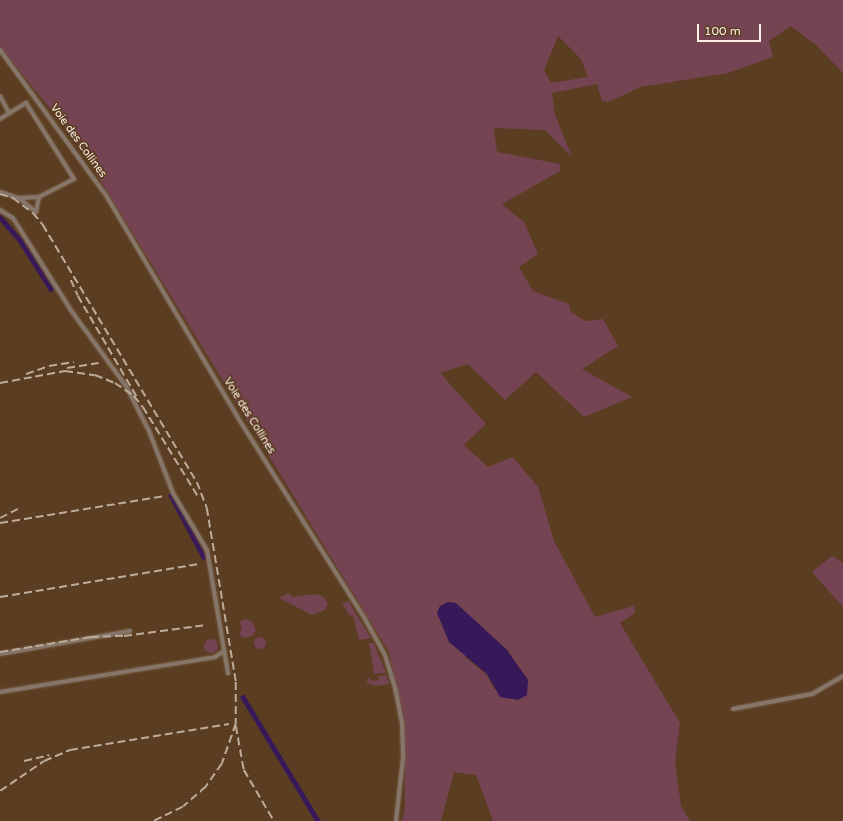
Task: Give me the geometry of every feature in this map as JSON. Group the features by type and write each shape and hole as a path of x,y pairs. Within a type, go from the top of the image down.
{"street":[{"name":"Voie des Collines","path":"0,50 107,197 238,418 365,619 385,655 395,687 402,724 403,758 396,821"},
{"path":"0,96 9,114"},
{"path":"0,119 26,103 74,179 39,198 19,198 0,192"},
{"path":"19,198 36,212 39,198"},
{"path":"0,210 13,218 70,309 126,386 149,431 173,493 207,550 228,673"},
{"path":"0,654 130,631"},
{"path":"0,692 215,657 224,651"},
{"path":"733,709 812,694 843,676"}],"shaded area":[{"path":"0,0 843,0 843,73 817,46 791,26 769,41 773,57 728,73 640,87 609,102 602,101 597,84 552,93 555,115 572,157 545,130 494,128 497,152 560,164 560,171 502,204 524,222 538,254 519,267 533,291 569,304 571,312 585,321 603,319 618,346 582,369 632,397 584,417 536,372 505,400 468,364 440,373 486,424 464,445 488,467 513,457 538,487 554,541 595,617 634,606 635,613 620,623 680,723 675,761 681,806 690,821 493,821 476,775 454,772 441,821 402,821 405,806 404,726 389,652 75,139 0,47","holes":["558,36 581,59 588,77 551,83 544,70","456,604 507,650 528,680 494,689 487,675 466,658"]},
{"path":"832,556 843,563 843,607 812,572"},
{"path":"289,593 292,597 316,594 324,597 328,604 325,610 312,615 279,598"},
{"path":"349,601 371,638 359,640 353,615 350,616 342,604"},
{"path":"448,602 456,603 507,650 528,680 527,695 518,700 500,697 487,674 449,642 437,613 440,606"},
{"path":"245,619 252,621 256,630 253,635 245,638 239,635 242,627 240,622"},
{"path":"260,637 264,639 266,643 264,647 260,649 256,647 254,643 256,639"},
{"path":"208,639 214,639 218,643 218,649 214,653 208,653 204,649 204,643"},
{"path":"369,643 374,643 386,673 374,674"},
{"path":"386,675 389,684 376,686 367,683 368,676 372,681 379,680 378,676"}],"waterway":[{"path":"0,217 20,240 51,289"},
{"path":"171,495 204,557"},
{"path":"243,697 318,821"}],"railway":[{"path":"0,194 13,198 33,213 43,225 197,482 207,508 236,682 236,724 222,764 206,787 183,807 154,821"},
{"path":"71,280 78,296 137,397"},
{"path":"26,374 49,366 74,362"},
{"path":"67,368 99,363"},
{"path":"0,383 65,371 95,375 115,383 134,396 143,407 199,498"},
{"path":"0,523 165,496"},
{"path":"0,518 18,509"},
{"path":"0,597 200,564"},
{"path":"0,652 91,637 124,636 206,625"},
{"path":"0,791 44,761 70,750 229,724"},
{"path":"236,726 244,770 274,821"},
{"path":"24,761 49,755"}]}
